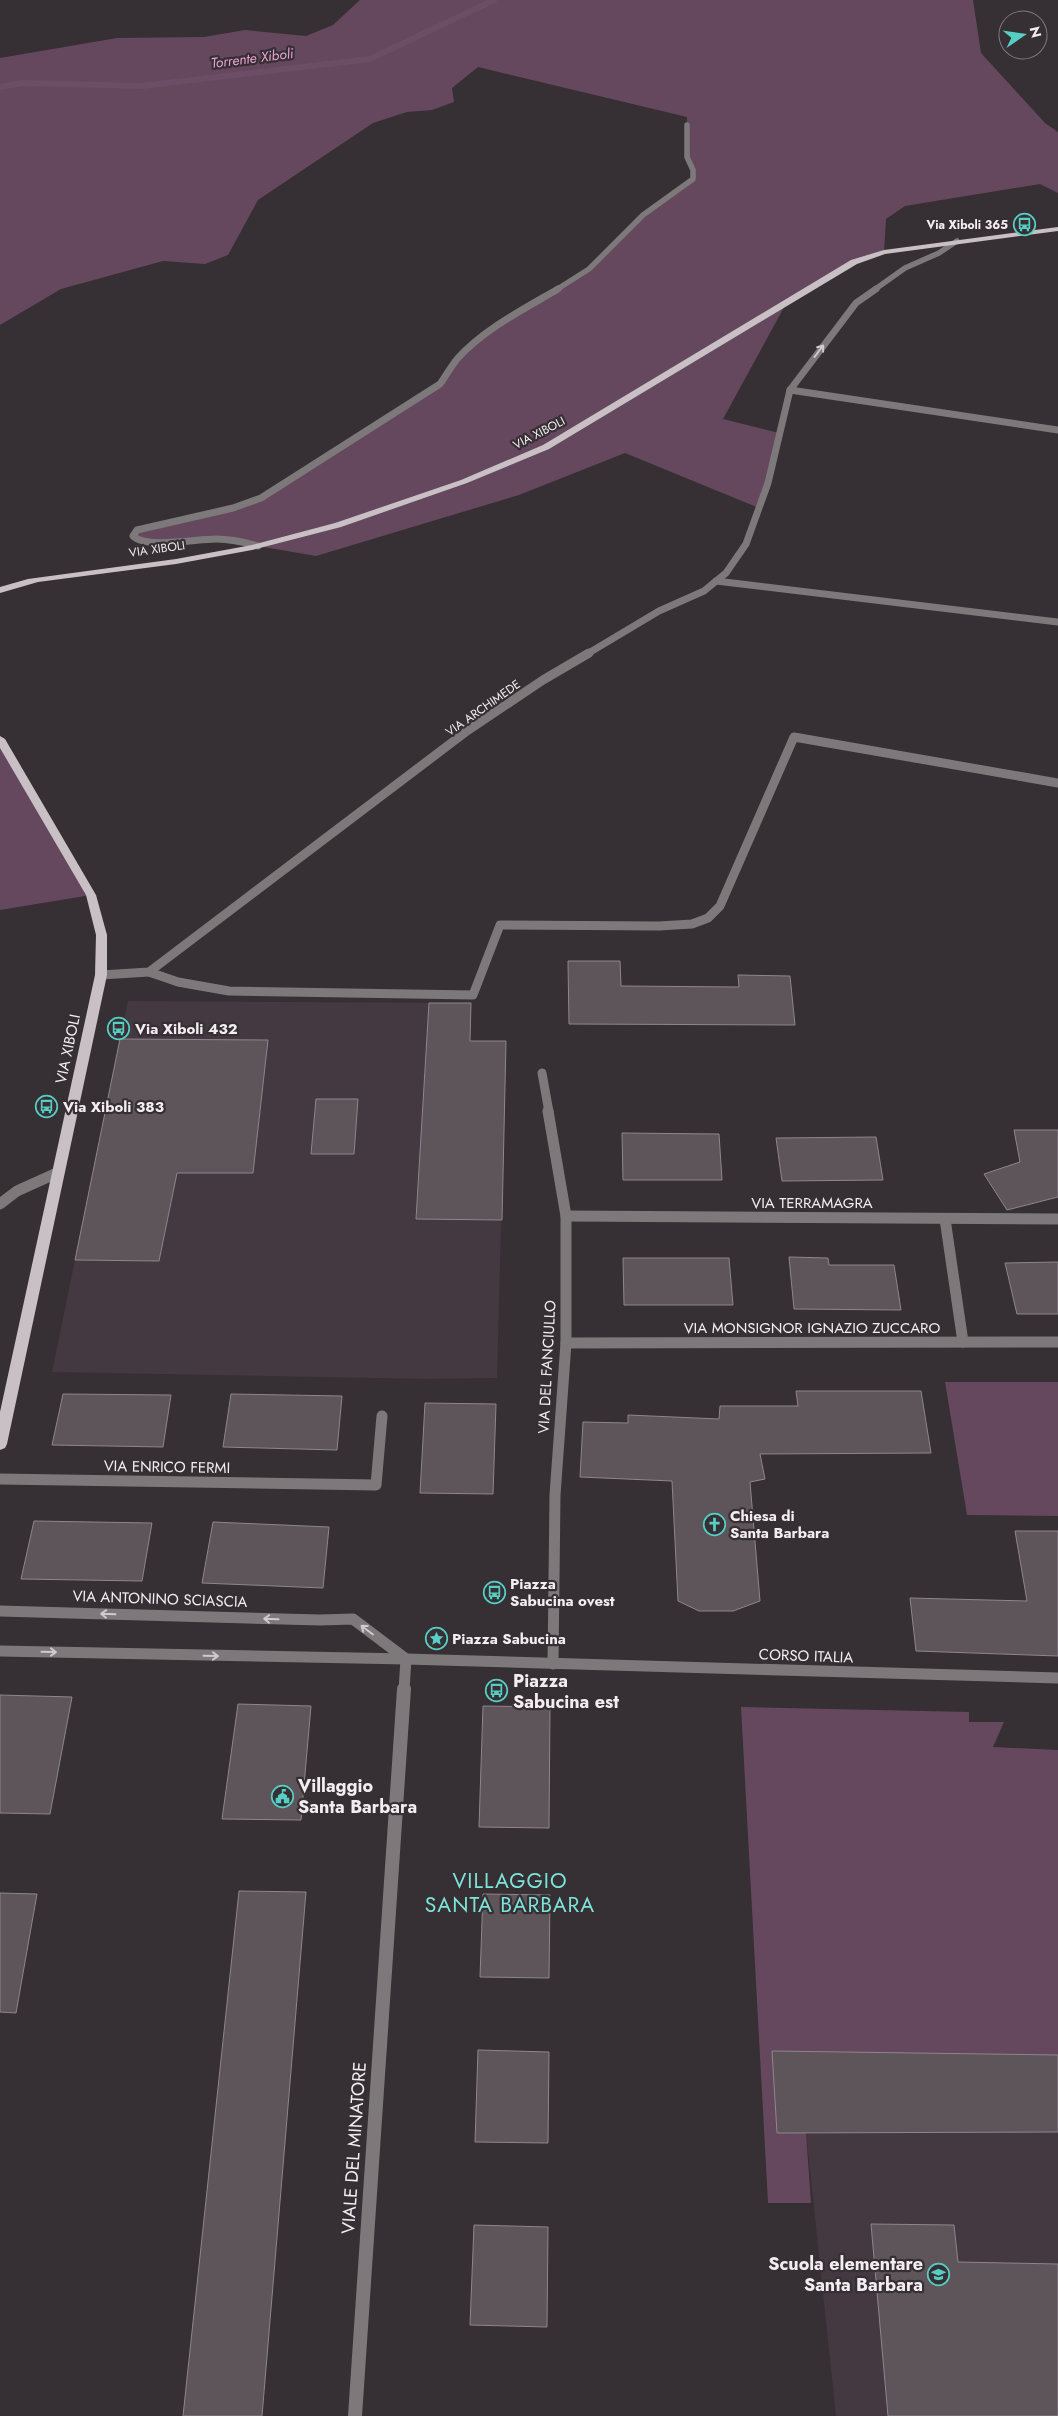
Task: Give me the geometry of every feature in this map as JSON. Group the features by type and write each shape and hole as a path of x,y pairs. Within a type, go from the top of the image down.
{"main road":[{"name":"VIA XIBOLI","path":"0,590 49,578 206,556 258,546 360,519 496,469 546,447 577,430 826,277 854,262 884,252 1058,229"},
{"name":"VIA XIBOLI","path":"0,739 91,895 100,918 104,946 101,976 0,1444"}],"street":[{"path":"258,546 246,542 228,540 149,543 136,540 133,536 137,530 233,508 261,498 440,384 458,358 474,344 499,325 589,269 643,215 693,179 693,170 687,157 687,125"},
{"path":"957,241 939,253 905,268 856,303 790,390 1058,430"},
{"name":"VIA ARCHIMEDE","path":"149,972 467,732 543,680 659,611 704,591 726,573 746,544 768,483 790,390"},
{"path":"716,581 1058,622"},
{"path":"101,976 149,972 178,982 228,991 473,994 500,925 659,926 692,924 708,918 720,906 794,737 1058,783"},
{"name":"VIA DEL FANCIULLO","path":"542,1073 566,1216 566,1343 554,1495 553,1664"},
{"path":"0,1204 18,1191 58,1172"},
{"name":"VIA TERRAMAGRA","path":"566,1216 1058,1219"},
{"path":"945,1219 963,1342"},
{"name":"VIA MONSIGNOR IGNAZIO ZUCCARO","path":"566,1343 1058,1342"},
{"name":"VIA ENRICO FERMI","path":"0,1479 376,1485 382,1416"},
{"name":"VIA ANTONINO SCIASCIA","path":"0,1610 320,1620 353,1619 406,1659"},
{"name":"CORSO ITALIA","path":"0,1651 406,1659 1058,1678"},
{"name":"VIALE DEL MINATORE","path":"355,2416 406,1659"}],"shaded area":[{"path":"360,0 973,0 981,53 1045,123 1058,132 1058,193 1040,184 905,206 886,219 884,252 854,262 788,300 723,419 779,433 759,508 625,453 519,495 316,556 258,546 246,542 137,540 137,530 261,498 440,384 474,344 589,269 643,215 693,179 687,157 687,117 478,67 452,88 454,102 432,110 407,112 373,123 258,200 228,255 205,264 163,261 61,289 0,325 0,58 117,38 204,37 245,30 306,36 333,25"},
{"path":"0,739 91,895 0,910"},
{"path":"128,1001 471,1003 470,1041 506,1041 497,1378 427,1379 52,1372"},
{"path":"945,1382 1058,1382 1058,1516 967,1515"},
{"path":"741,1707 969,1712 969,1722 1004,1722 993,1747 1058,1750 1058,2132 806,2133 811,2203 768,2203"},
{"name":"Scuola elementare Santa Barbara","path":"806,2132 1058,2132 1058,2416 836,2416"}],"building":[{"path":"568,961 620,961 621,986 739,987 738,975 790,976 795,1025 569,1024"},
{"path":"429,1003 471,1003 470,1041 506,1041 502,1220 416,1219"},
{"path":"120,1039 268,1040 253,1173 177,1173 159,1261 75,1260"},
{"path":"316,1099 358,1099 354,1154 311,1154"},
{"path":"1014,1130 1058,1130 1058,1197 1007,1210 984,1174 1020,1162"},
{"path":"622,1133 719,1134 722,1180 623,1180"},
{"path":"876,1137 883,1180 782,1181 776,1138"},
{"path":"789,1257 828,1258 829,1265 894,1265 901,1310 794,1309"},
{"path":"623,1258 729,1258 733,1305 624,1305"},
{"path":"1058,1262 1058,1314 1017,1314 1005,1263"},
{"path":"796,1391 921,1391 931,1453 760,1454 765,1479 750,1482 760,1601 733,1611 699,1611 678,1601 672,1481 580,1477 583,1422 628,1423 628,1415 719,1419 720,1406 798,1406"},
{"path":"63,1394 171,1395 163,1447 52,1445"},
{"path":"231,1394 342,1396 337,1450 223,1447"},
{"path":"425,1403 496,1404 493,1494 420,1493"},
{"path":"34,1521 152,1523 142,1581 21,1579"},
{"path":"213,1522 329,1527 323,1588 202,1583"},
{"path":"1015,1531 1058,1531 1058,1656 916,1651 910,1598 1027,1601"},
{"path":"0,1695 72,1697 50,1814 0,1813"},
{"path":"238,1704 311,1706 301,1820 222,1819"},
{"path":"483,1706 550,1707 549,1828 479,1827"},
{"path":"239,1891 306,1892 262,2416 183,2416"},
{"path":"0,1893 37,1894 16,2013 0,2012"},
{"path":"483,1894 550,1895 549,1978 480,1977"},
{"path":"478,2050 549,2052 548,2143 475,2142"},
{"path":"772,2051 1058,2055 1058,2132 777,2133"},
{"path":"871,2224 954,2225 958,2262 1058,2264 1058,2416 888,2416"},
{"path":"474,2225 548,2227 547,2327 470,2325"}],"waterway":[{"name":"Torrente Xiboli","path":"0,87 23,83 142,86 370,59 494,0"}],"place":[{"name":"Via Xiboli 365","path":"1024,225"},
{"name":"Via Xiboli 432","path":"119,1029"},
{"name":"Via Xiboli 383","path":"47,1107"},
{"name":"Chiesa di Santa Barbara","path":"714,1525"},
{"name":"Piazza Sabucina ovest","path":"494,1593"},
{"name":"Piazza Sabucina","path":"436,1639"},
{"name":"Piazza Sabucina est","path":"497,1691"},
{"name":"Villaggio Santa Barbara","path":"282,1796"},
{"name":"Scuola elementare Santa Barbara","path":"939,2274"}],"district":[{"name":"VILLAGGIO SANTA BARBARA","path":"510,1893"}]}
